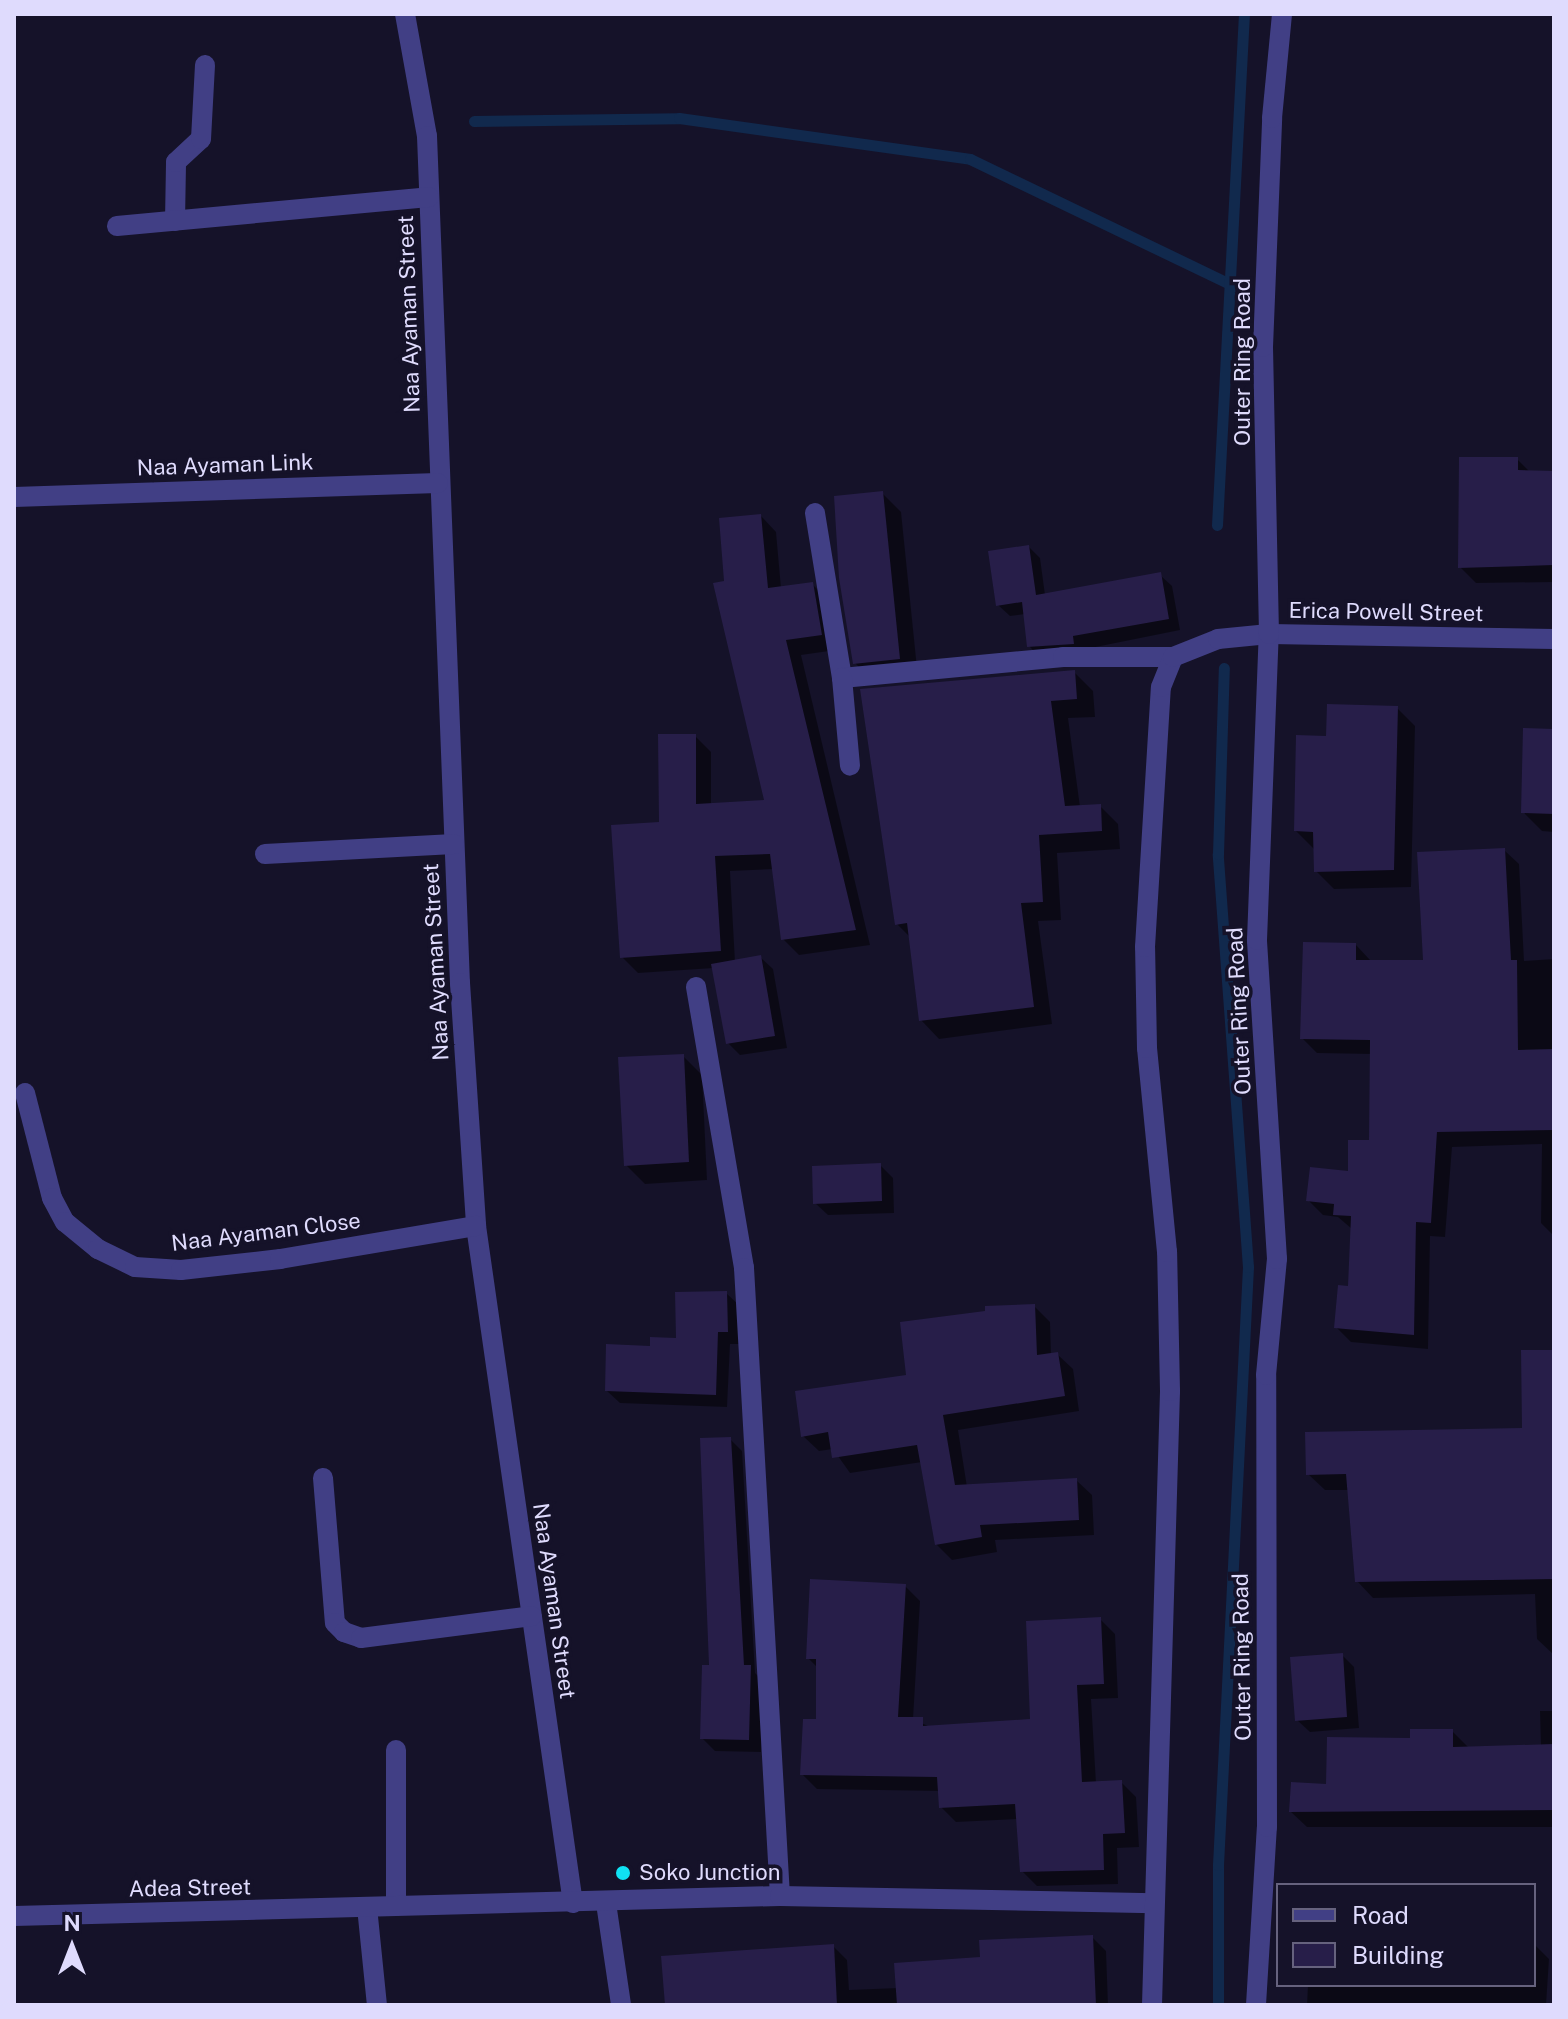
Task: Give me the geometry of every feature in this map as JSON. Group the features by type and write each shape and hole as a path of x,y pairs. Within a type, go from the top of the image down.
{"street":[{"name":"Naa Ayaman Street","path":"405,14 425,123 454,844 476,1226 573,1903"},
{"name":"Outer Ring Road","path":"1256,2005 1267,1827 1266,1375 1277,1259 1257,940 1269,634 1263,347 1272,118 1282,14"},
{"path":"175,221 176,162 201,139 205,65"},
{"path":"117,226 429,197"},
{"name":"Naa Ayaman Link","path":"14,497 438,483"},
{"path":"815,513 842,678 850,766"},
{"name":"Erica Powell Street","path":"1173,657 1218,639 1269,634 1554,639"},
{"path":"842,678 1063,657 1173,657 1161,687 1145,947 1147,1048 1167,1252 1170,1391 1152,2005"},
{"path":"265,854 454,844"},
{"path":"696,987 744,1268 780,1896"},
{"name":"Naa Ayaman Close","path":"25,1093 52,1198 65,1222 98,1249 135,1267 181,1270 280,1259 476,1226"},
{"path":"323,1478 335,1623 344,1632 361,1638 532,1616"},
{"path":"396,1750 396,1906"},
{"name":"Adea Street","path":"14,1916 606,1903 780,1896 1154,1903"},
{"path":"606,1903 621,2005"},
{"path":"367,1907 377,2005"}],"building":[{"path":"1459,457 1518,457 1518,470 1554,471 1554,565 1458,568"},
{"path":"883,491 900,659 853,664 839,578 834,496"},
{"path":"761,514 768,588 813,582 822,635 786,640 856,930 781,940 770,854 715,856 721,951 620,958 611,825 659,822 658,734 696,734 696,804 764,800 713,583 724,581 719,518"},
{"path":"1029,545 1036,595 1161,572 1169,619 1073,636 1074,644 1027,647 1022,602 996,606 988,551"},
{"path":"1075,670 1077,699 1051,701 1065,806 1101,804 1102,831 1039,835 1043,902 1021,903 1034,1007 919,1021 907,923 895,925 860,689"},
{"path":"1327,704 1398,706 1394,870 1314,872 1313,832 1294,831 1296,735 1326,736"},
{"path":"1523,728 1554,729 1554,814 1521,813"},
{"path":"1505,848 1511,960 1517,960 1518,1050 1554,1049 1554,1130 1437,1132 1431,1223 1416,1222 1414,1335 1334,1328 1338,1285 1348,1286 1351,1216 1333,1215 1334,1204 1306,1201 1310,1167 1348,1171 1348,1140 1369,1140 1370,1040 1300,1039 1303,942 1356,943 1356,960 1423,960 1417,852"},
{"path":"761,955 775,1036 726,1044 711,964"},
{"path":"684,1054 689,1162 624,1166 618,1057"},
{"path":"881,1163 882,1201 813,1204 812,1166"},
{"path":"727,1291 728,1332 718,1332 716,1395 605,1391 606,1344 650,1346 650,1337 676,1338 675,1292"},
{"path":"1035,1304 1037,1355 1058,1352 1065,1396 943,1415 955,1485 1077,1478 1079,1520 980,1525 982,1537 935,1545 917,1445 832,1458 828,1432 801,1437 795,1391 906,1375 900,1322 985,1311 985,1306"},
{"path":"1521,1350 1554,1350 1554,1579 1355,1582 1346,1474 1306,1475 1305,1432 1522,1428"},
{"path":"731,1437 744,1665 751,1665 749,1740 700,1739 702,1665 709,1665 700,1438"},
{"path":"810,1579 906,1584 898,1717 923,1717 923,1726 1030,1719 1026,1621 1101,1617 1104,1684 1077,1685 1082,1782 1122,1780 1125,1833 1103,1834 1104,1870 1020,1872 1015,1804 939,1808 937,1777 800,1775 803,1719 816,1719 816,1659 806,1659"},
{"path":"1343,1653 1347,1717 1295,1721 1290,1657"},
{"path":"1410,1729 1453,1729 1453,1747 1554,1744 1554,1810 1289,1812 1291,1782 1326,1784 1327,1737 1410,1738"},
{"path":"1093,1935 1096,2005 897,2005 894,1963 980,1957 979,1940"},
{"path":"834,1944 837,2005 665,2005 661,1956"}],"waterway":[{"path":"1217,525 1244,14"},
{"path":"474,121 679,118 970,159 1230,284"},
{"path":"1218,2005 1218,1865 1248,1267 1218,854 1224,668"}],"place":[{"name":"Soko Junction","path":"623,1873"}]}
